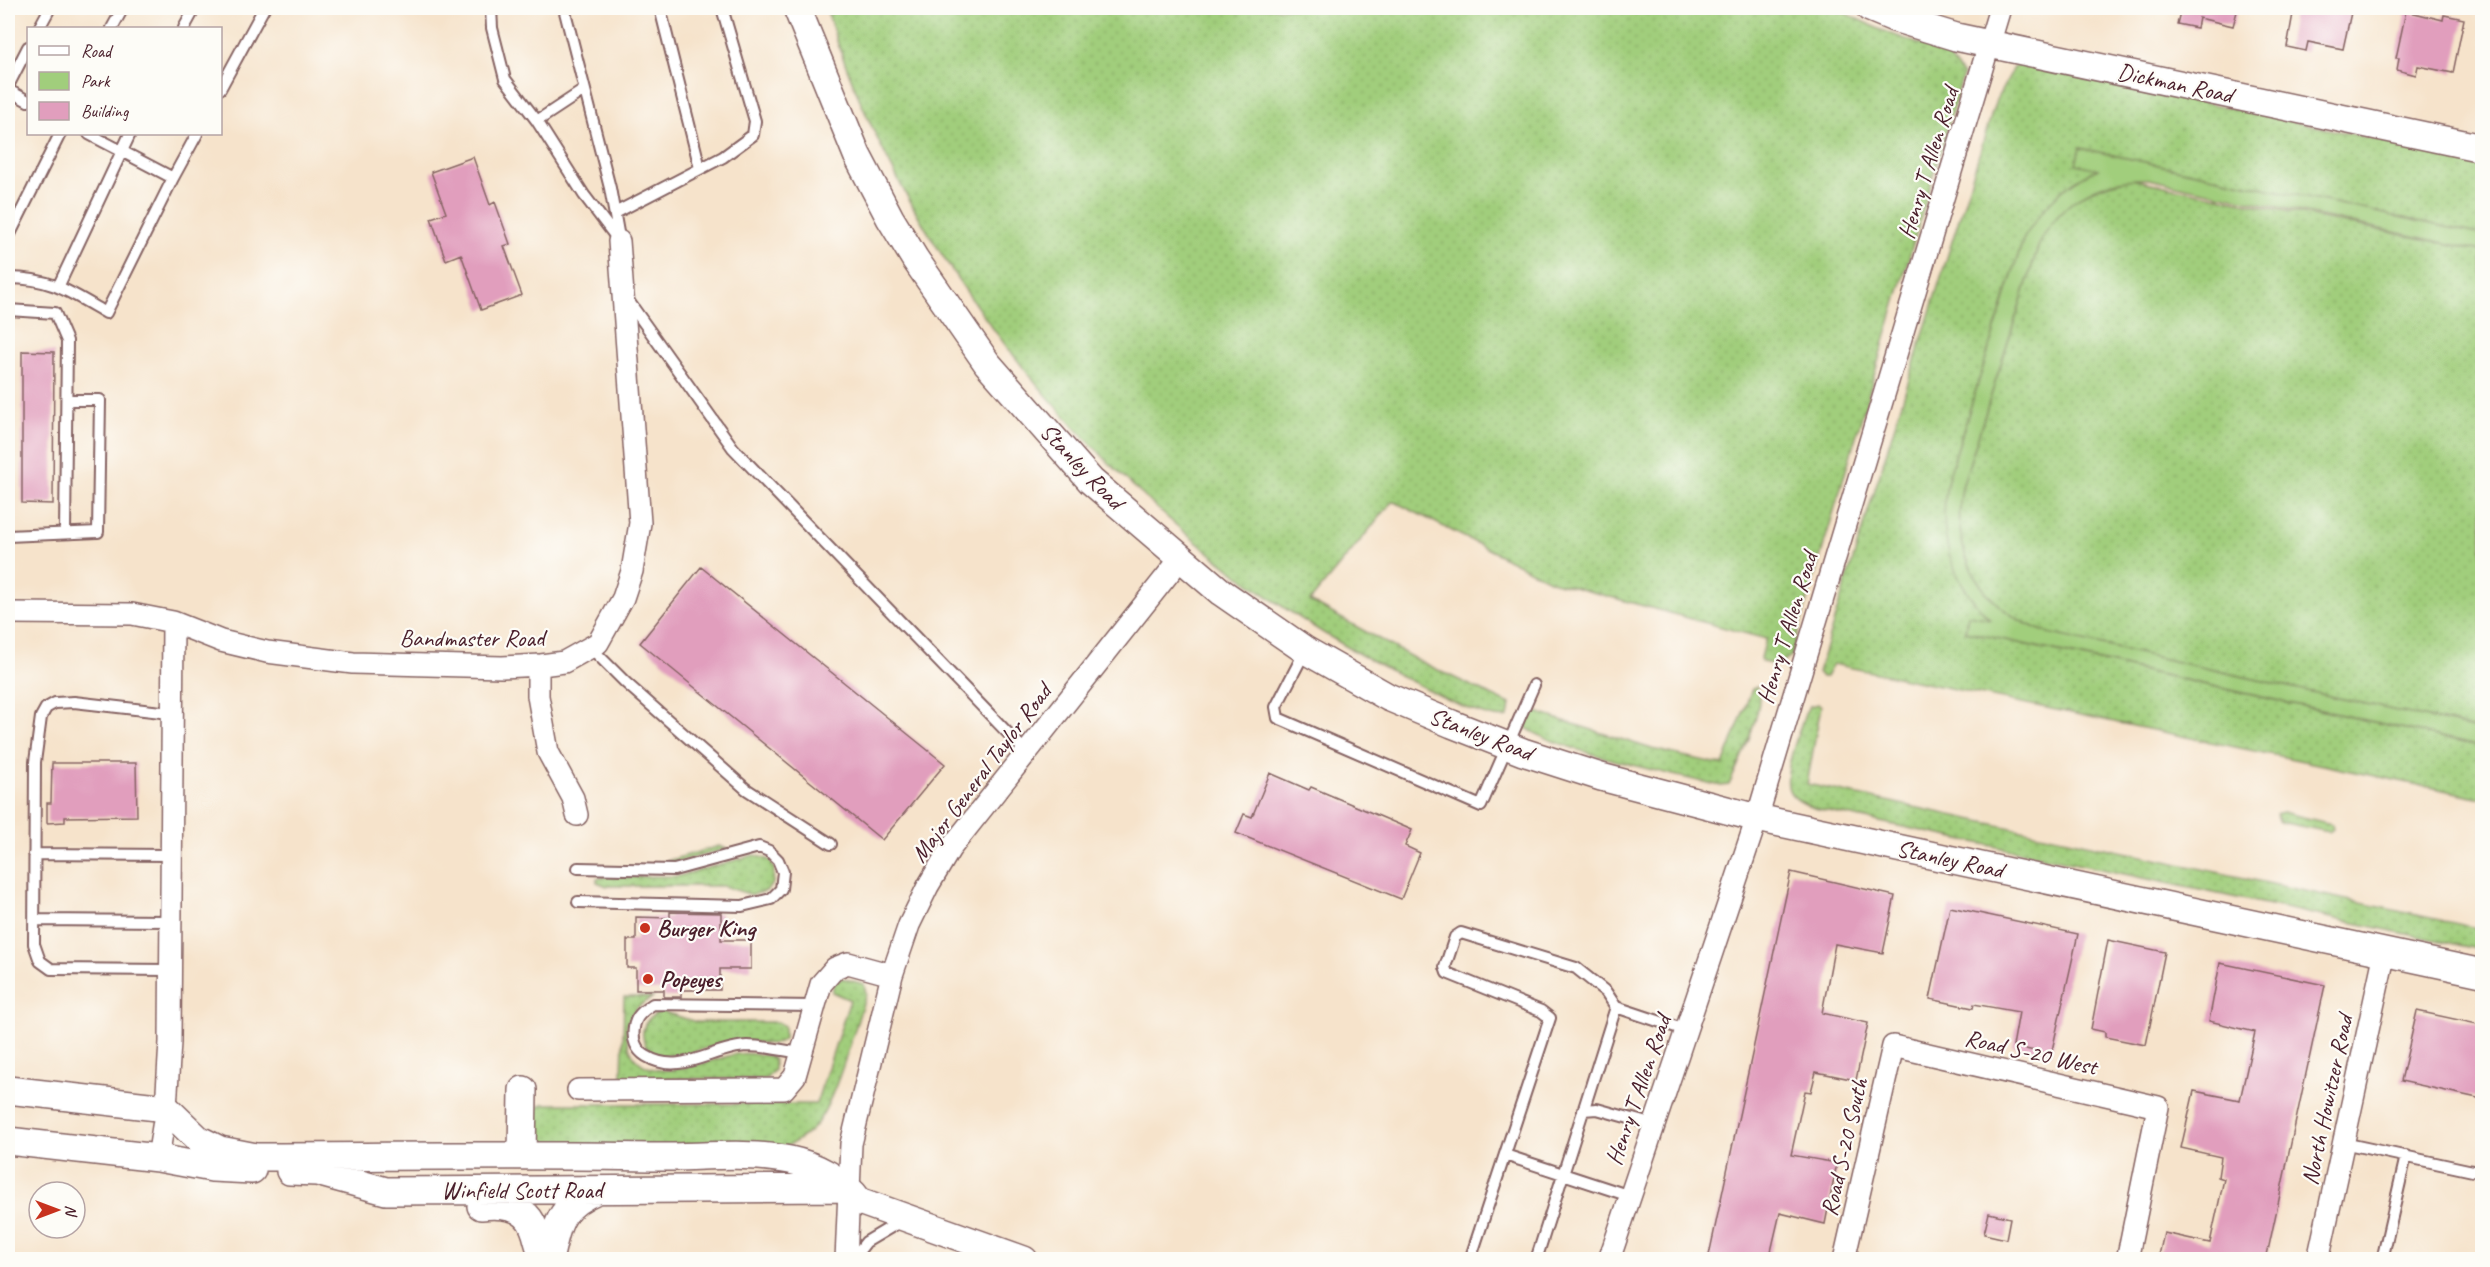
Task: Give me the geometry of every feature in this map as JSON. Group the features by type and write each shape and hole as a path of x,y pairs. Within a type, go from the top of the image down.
{"street":[{"name":"Stanley Road","path":"797,8 857,155 890,218 915,259 987,363 1090,481 1221,592 1305,650 1388,697 1523,752 1601,777 1756,818 2482,973"},
{"name":"Dickman Road","path":"1870,8 1893,18 1956,37 2482,148"},
{"name":"Henry T Allen Road","path":"1609,1260 1756,818 2000,8"},
{"name":"Bandmaster Road","path":"8,613 132,614 173,622 221,641 267,652 353,663 502,667 538,665 564,662 590,648 598,643 623,598 632,571 640,523 619,241"},
{"name":"Major General Taylor Road","path":"846,1260 851,1188 851,1144 892,975 909,926 927,886 950,849 1181,558"},
{"path":"158,1158 166,1108 170,1042 170,712 173,622"},
{"path":"538,665 538,696 548,752 564,779 577,814"},
{"name":"North Howitzer Road","path":"2318,1260 2385,952"},
{"path":"578,1090 784,1089 795,1076 820,984 835,968 848,963 892,975"},
{"name":"Road S-20 West","path":"1893,1046 2158,1107 2127,1260"},
{"name":"Road S-20 South","path":"1844,1260 1893,1046"},
{"path":"8,1090 166,1108 198,1139 220,1150 256,1157 678,1158 752,1154 803,1164 851,1188 859,1201 1024,1260"},
{"path":"522,1156 523,1090"},
{"name":"Winfield Scott Road","path":"8,1141 158,1158 212,1168 317,1172 386,1191 851,1188"},
{"path":"547,1260 567,1209 576,1199 597,1190"},
{"path":"386,1191 418,1204 453,1208 512,1206 525,1215 534,1227 536,1244 547,1260"}],"lane":[{"path":"40,27 50,8"},
{"path":"113,27 123,8"},
{"path":"185,27 195,8"},
{"path":"222,85 264,8"},
{"path":"491,8 492,28 506,79 537,121 584,195 619,241"},
{"path":"564,8 615,213 619,241"},
{"path":"660,8 700,168"},
{"path":"615,213 723,157 753,135 755,121 722,8"},
{"path":"8,86 27,49"},
{"path":"8,90 27,100"},
{"path":"537,121 584,90"},
{"path":"8,237 59,135"},
{"path":"91,135 173,178"},
{"path":"59,285 128,135"},
{"path":"8,278 24,278 59,285 106,313 196,135"},
{"path":"624,295 733,448 1027,753"},
{"path":"8,310 55,313 67,341 65,533"},
{"path":"8,536 98,532 100,400 67,400"},
{"path":"590,648 626,683 746,789 831,844"},
{"path":"1305,650 1276,707 1278,718 1481,806 1534,685"},
{"path":"170,712 74,702 55,703 46,708 41,717 35,762 34,854 34,944 40,961 51,969 170,970"},
{"path":"578,868 674,870 759,847 769,851 778,860 783,872 781,889 771,898 742,906 578,902"},
{"path":"34,854 170,855"},
{"path":"34,920 170,921"},
{"path":"1470,1260 1550,1018 1541,1011 1447,973 1445,967 1455,937 1461,933 1576,968 1606,992 1616,1007 1685,1030"},
{"path":"802,1053 748,1046 694,1061 665,1062 642,1054 635,1043 633,1029 636,1019 653,1004 675,1002 815,1006"},
{"path":"1536,1260 1616,1007"},
{"path":"1583,1110 1597,1109 1654,1125"},
{"path":"2343,1143 2482,1173"},
{"path":"1505,1155 1630,1196"},
{"path":"2382,1260 2406,1156"},
{"path":"852,1260 866,1242 906,1218"}],"green space":[{"path":"826,8 1834,8 1881,30 1946,54 1963,75 1791,656 1778,665 1762,662 1766,639 1551,581 1393,501 1310,601 1417,660 1510,704 1508,717 1497,717 1468,709 1395,673 1300,618 1210,553 1124,478 1046,395 976,305 915,210 864,110"},
{"path":"2026,64 2482,162 2482,235 2080,148 2099,169 2023,240 1948,479 1945,519 1950,556 1966,589 1991,620 1968,615 1965,631 2482,746 2482,798 1833,664 1826,677 1822,677 1818,672 1996,100 2015,66"},
{"path":"2080,148 2482,235 2482,251 2148,179 2113,182 2082,195 2057,217 2038,247 1962,487 1961,536 1976,578 2005,610 2025,623 2048,633 2482,730 2482,746 1965,631 1968,615 1990,619 1965,588 1950,555 1944,519 1948,479 2023,240 2054,198 2074,182 2098,169 2076,164"},
{"path":"2131,179 2482,251 2482,730 2048,633 2025,623 2005,610 1976,578 1961,536 1962,487 2038,247 2054,220 2075,200 2100,187"},
{"path":"1757,687 1759,696 1755,721 1729,785 1721,786 1585,752 1536,734 1523,725 1525,715 1536,712 1652,749 1723,765 1752,689"},
{"path":"1819,704 1821,706 1807,784 2482,929 2482,950 1814,808 1792,795 1788,785 1788,776 1792,754 1805,714 1809,706"},
{"path":"2282,812 2332,824 2333,829 2329,832 2280,822 2276,814"},
{"path":"719,846 727,849 662,866 660,863"},
{"path":"754,855 770,860 774,869 773,883 766,891 752,895 723,886 607,886 597,882 597,879 603,877 679,876"},
{"path":"842,978 864,984 866,994 844,1064 822,1116 803,1137 791,1144 783,1148 541,1146 534,1137 536,1109 543,1104 816,1104 850,1000 832,992 834,983"},
{"path":"624,997 654,997 635,1010 630,1017 627,1029 630,1049 638,1061 650,1068 679,1069 745,1053 770,1056 774,1060 774,1070 766,1079 622,1078"},
{"path":"661,1011 696,1022 778,1022 784,1026 784,1039 773,1044 734,1041 685,1054 655,1055 645,1043 643,1031 649,1020"}],"building":[{"path":"2181,8 2238,8 2233,26 2199,18 2197,28 2177,24"},
{"path":"2294,8 2352,8 2343,49 2308,42 2306,51 2287,47"},
{"path":"2406,11 2443,20 2444,15 2464,19 2453,73 2418,66 2416,75 2397,70 2399,58 2396,58"},
{"path":"473,157 490,205 495,202 510,244 504,246 522,295 481,310 461,254 446,260 431,218 446,213 431,172"},
{"path":"22,351 54,352 53,504 22,503"},
{"path":"701,567 945,764 882,840 640,643"},
{"path":"52,763 136,763 137,816 65,817 65,822 47,823 47,803 51,803"},
{"path":"1270,773 1309,790 1311,787 1412,830 1405,846 1420,853 1401,899 1236,833 1244,814 1252,817"},
{"path":"1791,872 1895,896 1883,953 1835,944 1822,1013 1868,1023 1856,1080 1816,1072 1811,1092 1805,1091 1791,1155 1837,1163 1825,1224 1780,1213 1769,1260 1708,1260"},
{"path":"1950,907 2078,934 2051,1055 2013,1046 2019,1012 1974,1004 1973,1008 1930,999"},
{"path":"670,912 721,913 721,940 751,940 751,969 720,969 720,990 681,990 681,997 664,997 664,990 636,990 636,968 627,968 627,940 636,940 636,917 670,918"},
{"path":"2108,940 2165,952 2146,1045 2105,1037 2105,1032 2091,1029"},
{"path":"2220,963 2325,985 2266,1260 2158,1260 2164,1233 2210,1243 2224,1179 2218,1177 2221,1157 2181,1148 2194,1091 2240,1100 2255,1032 2209,1021"},
{"path":"2417,1011 2482,1025 2482,1099 2401,1081"},
{"path":"1989,1213 2010,1218 2006,1239 1984,1234"}],"place":[{"name":"Burger King","path":"645,928"},
{"name":"Popeyes","path":"648,979"}]}
